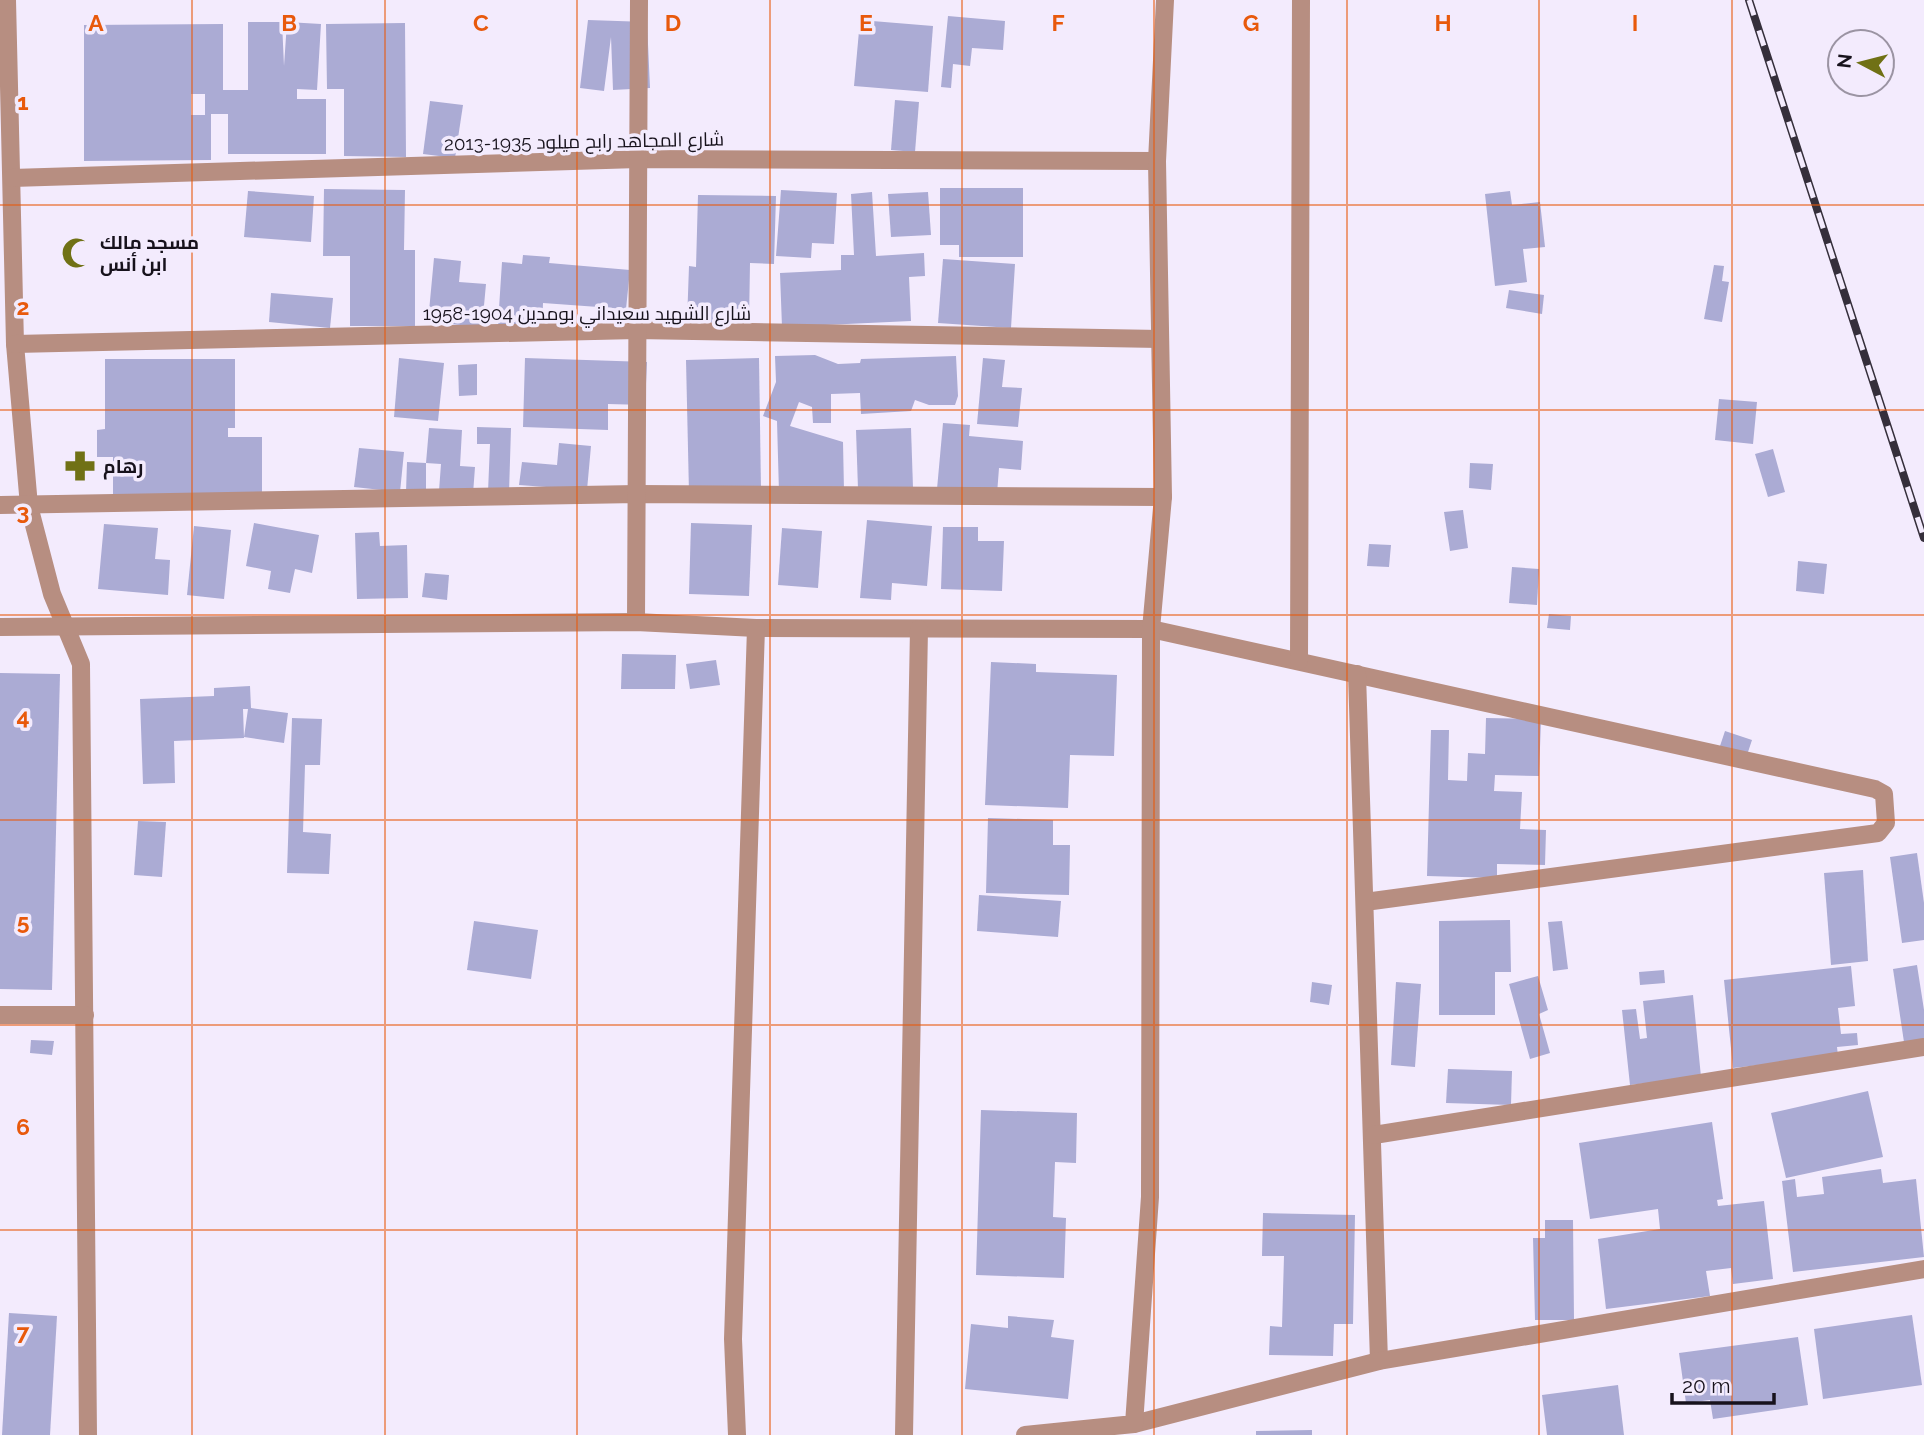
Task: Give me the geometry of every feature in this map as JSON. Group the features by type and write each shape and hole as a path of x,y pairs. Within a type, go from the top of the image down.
{"street":[{"path":"7,0 15,344 29,506 52,594 80,664 88,1435"},
{"path":"636,622 639,0"},
{"path":"1134,1424 1150,1197 1152,629 1163,497 1157,161 1165,0"},
{"path":"1299,661 1301,0"},
{"name":"شارع المجاهد رابح ميلود 1935-2013","path":"12,178 638,159 1157,161"},
{"name":"شارع الشهيد سعيداني بومدين 1904-1958","path":"15,344 638,330 1160,339"},
{"path":"0,505 637,494 1163,497"},
{"path":"0,627 636,622 756,628 1152,629 1875,789 1884,794 1886,823 1878,833 1365,902"},
{"path":"737,1435 733,1339 756,628"},
{"path":"904,1435 919,629"},
{"path":"1357,674 1374,1135 1379,1361"},
{"path":"0,1015 85,1015"},
{"path":"1374,1135 1924,1047"},
{"path":"1025,1435 1134,1424 1379,1361 1924,1269"}],"building":[{"path":"948,16 1005,21 1003,50 972,48 970,66 953,64 951,88 941,87"},
{"path":"588,20 647,22 650,88 613,90 611,37 604,91 580,88"},
{"path":"860,20 933,26 928,92 854,86"},
{"path":"248,22 282,22 284,66 287,22 321,24 317,90 297,89 297,99 326,99 326,154 228,154 228,114 211,114 211,160 84,161 84,25 223,24 223,90 248,90","holes":["191,94 205,94 205,115 191,115"]},
{"path":"405,23 406,157 344,156 344,89 327,89 326,24"},
{"path":"895,100 919,102 915,152 891,150"},
{"path":"430,101 463,105 455,158 423,154"},
{"path":"940,188 1023,188 1023,257 959,257 959,245 940,245"},
{"path":"324,189 405,190 404,250 415,250 415,326 350,326 350,256 323,256"},
{"path":"781,190 837,193 834,244 812,243 811,258 776,256"},
{"path":"248,191 314,196 311,242 244,237"},
{"path":"1510,191 1512,205 1540,202 1545,247 1523,249 1527,282 1495,286 1485,194"},
{"path":"872,192 876,256 924,253 925,276 909,277 911,321 782,327 780,273 841,270 841,255 854,255 851,194"},
{"path":"928,192 931,235 891,237 888,194"},
{"path":"698,195 776,196 774,264 750,263 749,323 687,322 689,266 696,267"},
{"path":"523,255 550,257 549,263 630,270 626,309 543,303 542,327 498,324 502,262 522,264"},
{"path":"434,258 461,261 459,282 486,284 482,327 428,322"},
{"path":"943,259 1015,264 1011,328 938,323"},
{"path":"1714,265 1724,266 1722,281 1729,282 1722,322 1704,319"},
{"path":"1509,290 1544,295 1542,314 1506,308"},
{"path":"271,293 333,298 330,328 269,322"},
{"path":"815,355 838,364 860,363 861,359 956,356 958,396 955,405 929,405 915,400 911,411 861,414 860,393 831,394 831,423 813,423 812,407 799,402 790,426 843,442 844,491 779,493 777,421 763,416 776,382 775,356"},
{"path":"399,358 444,363 438,421 394,417"},
{"path":"525,358 647,362 645,405 608,404 608,430 523,427"},
{"path":"759,358 761,491 689,493 686,360"},
{"path":"983,358 1005,360 1002,387 1022,388 1018,427 977,424"},
{"path":"105,359 235,359 235,428 228,428 228,437 262,437 262,495 113,498 113,457 97,457 97,430 105,429"},
{"path":"477,364 477,395 459,396 458,365"},
{"path":"1719,399 1757,402 1753,444 1715,440"},
{"path":"943,423 970,425 969,436 1023,441 1021,470 999,468 997,494 937,489"},
{"path":"477,427 511,428 509,493 488,492 490,444 477,444"},
{"path":"429,428 462,430 460,466 475,467 473,494 439,491 441,464 426,463"},
{"path":"911,428 913,488 858,489 856,430"},
{"path":"559,443 591,446 587,490 519,485 522,462 557,465"},
{"path":"359,448 404,452 400,492 354,487"},
{"path":"1773,449 1785,492 1768,497 1755,454"},
{"path":"407,462 426,463 426,493 406,492"},
{"path":"1470,463 1493,464 1491,490 1469,488"},
{"path":"1463,510 1468,548 1450,551 1444,512"},
{"path":"867,520 932,526 927,586 892,583 891,600 860,598"},
{"path":"254,523 319,535 312,573 295,569 290,593 268,589 271,571 246,566"},
{"path":"691,523 752,525 749,596 689,594"},
{"path":"104,524 158,528 155,559 170,560 168,595 98,589"},
{"path":"194,526 231,530 224,599 187,595"},
{"path":"943,527 978,527 978,541 1004,541 1002,591 941,589"},
{"path":"782,528 822,531 818,588 778,585"},
{"path":"379,532 380,546 407,545 408,598 357,599 355,533"},
{"path":"1369,544 1391,545 1389,567 1367,566"},
{"path":"1798,561 1827,564 1824,594 1796,591"},
{"path":"1512,567 1539,569 1537,605 1509,603"},
{"path":"425,573 449,575 447,600 422,597"},
{"path":"1549,614 1571,616 1570,630 1547,628"},
{"path":"622,654 676,655 675,689 621,689"},
{"path":"716,660 720,685 690,689 686,664"},
{"path":"991,662 1036,664 1036,672 1117,675 1114,756 1070,755 1068,808 985,805"},
{"path":"0,673 60,674 52,990 0,989"},
{"path":"250,686 251,708 288,713 284,743 244,737 248,709 243,709 244,738 174,741 175,783 143,784 140,699 214,696 214,688"},
{"path":"292,718 322,719 320,765 305,765 303,832 331,834 329,874 287,873"},
{"path":"1486,718 1541,719 1539,776 1495,775 1494,791 1522,792 1520,829 1546,830 1545,865 1497,864 1497,878 1427,876 1431,730 1449,730 1448,780 1467,781 1468,753 1485,754"},
{"path":"1725,731 1752,740 1746,758 1719,749"},
{"path":"988,818 1053,820 1053,845 1070,845 1069,895 986,893"},
{"path":"138,821 166,822 162,877 134,875"},
{"path":"1917,853 1924,903 1924,940 1902,943 1890,857"},
{"path":"1863,870 1868,961 1831,965 1824,873"},
{"path":"979,895 1061,901 1058,937 977,931"},
{"path":"1510,920 1511,972 1495,972 1495,1015 1439,1015 1439,921"},
{"path":"474,921 538,930 531,979 467,970"},
{"path":"1562,921 1568,969 1553,971 1548,922"},
{"path":"1917,965 1924,1010 1924,1039 1904,1042 1893,969"},
{"path":"1851,966 1855,1006 1838,1008 1841,1034 1857,1033 1858,1045 1837,1047 1838,1056 1733,1068 1724,980"},
{"path":"1664,970 1665,983 1640,985 1639,972"},
{"path":"1538,976 1548,1010 1539,1014 1550,1053 1530,1059 1509,984"},
{"path":"1312,982 1332,985 1329,1005 1310,1002"},
{"path":"1396,982 1421,984 1415,1067 1391,1065"},
{"path":"1693,995 1701,1077 1630,1085 1622,1010 1636,1009 1640,1039 1647,1038 1643,1001"},
{"path":"31,1040 54,1041 52,1055 30,1053"},
{"path":"1448,1069 1512,1071 1511,1105 1446,1103"},
{"path":"1868,1091 1883,1157 1786,1178 1771,1113"},
{"path":"981,1110 1077,1113 1076,1163 1055,1162 1053,1217 1066,1218 1064,1278 976,1275"},
{"path":"1712,1122 1723,1199 1717,1200 1718,1206 1764,1201 1773,1279 1733,1284 1731,1268 1706,1271 1710,1296 1606,1309 1598,1239 1660,1229 1658,1209 1590,1219 1579,1143"},
{"path":"1881,1169 1883,1183 1916,1179 1924,1257 1793,1272 1782,1181 1795,1179 1797,1197 1824,1194 1822,1177"},
{"path":"1263,1213 1355,1215 1353,1324 1334,1324 1333,1356 1269,1355 1270,1326 1282,1327 1284,1256 1262,1256"},
{"path":"1545,1220 1573,1220 1574,1320 1535,1320 1533,1238 1545,1238"},
{"path":"9,1313 57,1316 50,1435 2,1435"},
{"path":"1912,1315 1922,1385 1823,1399 1814,1329"},
{"path":"1008,1316 1054,1320 1051,1337 1074,1340 1068,1399 965,1389 971,1324 1008,1328"},
{"path":"1798,1337 1808,1405 1713,1419 1710,1400 1686,1403 1679,1353"},
{"path":"1618,1385 1624,1435 1547,1435 1542,1395"},
{"path":"1312,1430 1312,1435 1256,1435 1256,1431"}],"railway":[{"path":"1749,0 1924,538"}],"place":[{"name":"مسجد مالك ابن أنس","path":"77,253"},
{"name":"رهام","path":"80,466"}]}
